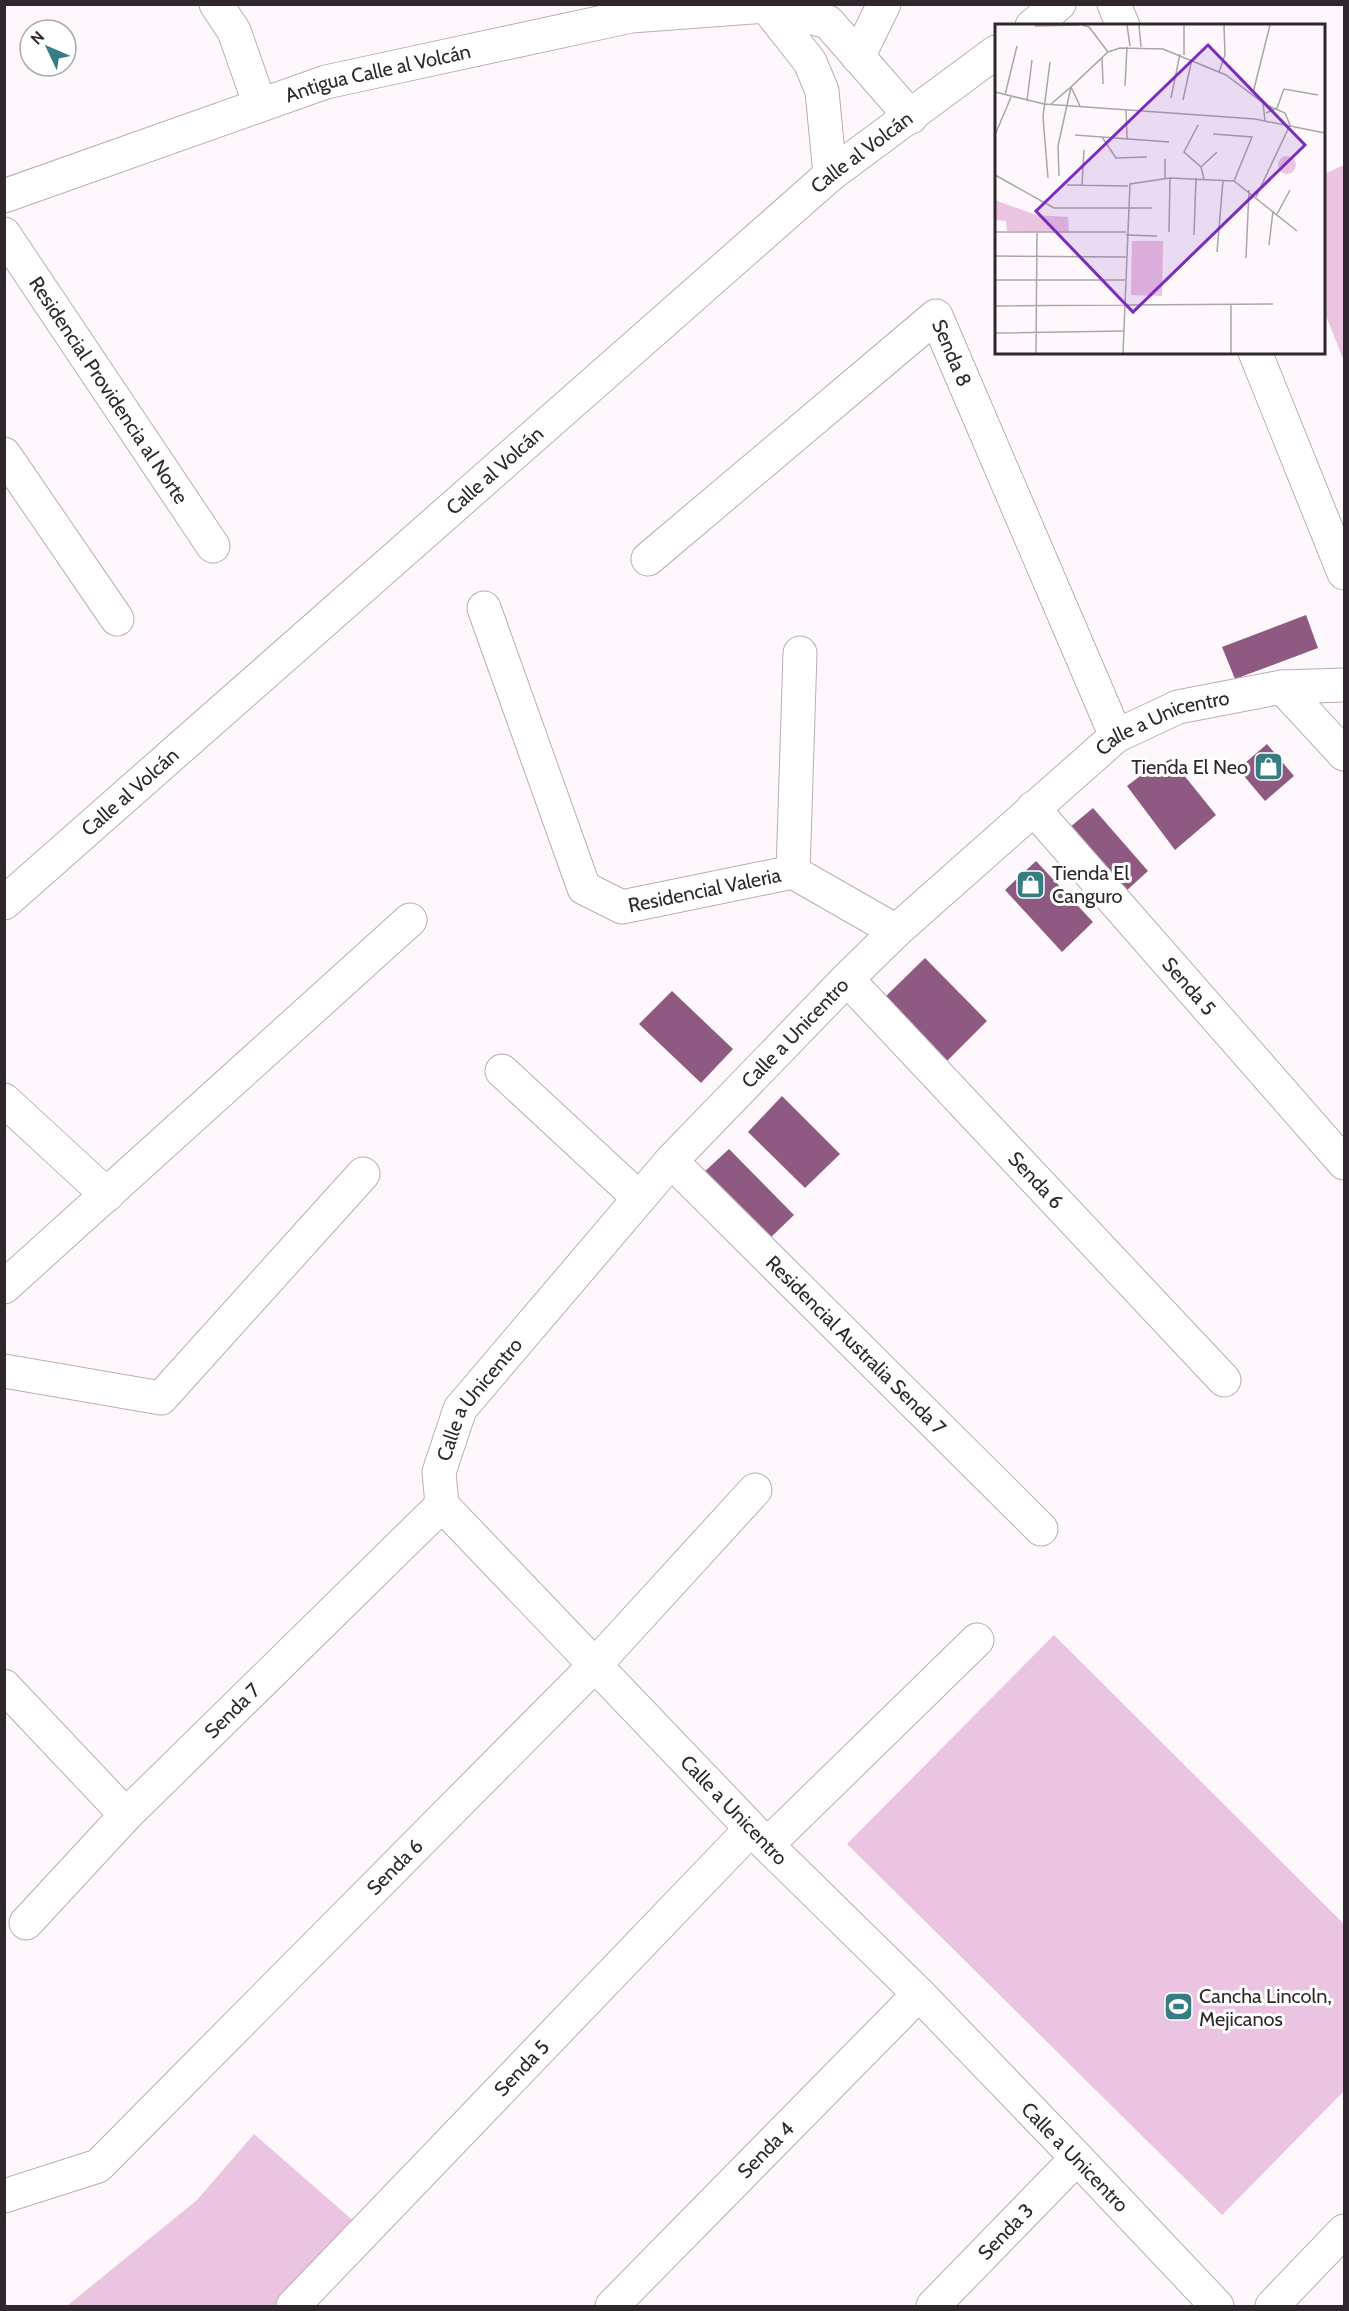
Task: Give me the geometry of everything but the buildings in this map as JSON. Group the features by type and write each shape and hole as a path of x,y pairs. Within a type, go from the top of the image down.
{"street":[{"path":"216,4 234,32 260,105"},
{"path":"858,57 884,4"},
{"path":"1034,24 1059,4"},
{"path":"1114,4 1122,24"},
{"path":"780,7 810,62 822,91 830,175"},
{"name":"Antigua Calle al Volcán","path":"4,196 326,82 629,10 780,7 828,22 911,117"},
{"name":"Calle al Volcán","path":"4,903 830,175 995,53"},
{"name":"Residencial Providencia al Norte","path":"4,234 213,546"},
{"name":"Senda 8","path":"648,559 936,316 1116,736"},
{"path":"1256,354 1344,573"},
{"path":"4,454 117,619"},
{"name":"Residencial Valeria","path":"484,608 584,888 622,908 793,872 896,932"},
{"path":"793,872 800,653"},
{"name":"Calle a Unicentro","path":"1217,2307 919,1994 759,1837 442,1505 440,1472 460,1409 671,1161 847,979 896,932 1116,736 1178,707 1282,687 1344,686"},
{"path":"1282,687 1344,754"},
{"name":"Senda 5","path":"1034,808 1344,1163"},
{"path":"4,1287 410,920"},
{"name":"Senda 6","path":"847,979 1224,1380"},
{"path":"502,1071 639,1198"},
{"path":"4,1100 107,1195"},
{"name":"Residencial Australia Senda 7","path":"671,1161 1041,1529"},
{"path":"4,1371 161,1398 363,1174"},
{"name":"Senda 6","path":"4,2196 98,2166 595,1665 755,1490"},
{"name":"Senda 7","path":"26,1923 126,1815 442,1505"},
{"name":"Senda 5","path":"293,2307 759,1837 977,1640"},
{"path":"4,1686 126,1815"},
{"name":"Senda 4","path":"612,2307 919,1994"},
{"name":"Senda 3","path":"933,2307 1077,2158"},
{"path":"1272,2307 1344,2231"}],"shaded area":[{"path":"1344,165 1344,361 1325,314 1325,174"},
{"name":"Cancha Lincoln, Mejicanos","path":"1054,1635 1344,1924 1344,2091 1222,2215 847,1844"},
{"path":"254,2134 357,2224 279,2306 67,2306 197,2200"}],"place":[{"name":"Tienda El Neo","path":"1269,767"},
{"name":"Tienda El Canguro","path":"1031,884"},
{"name":"Cancha Lincoln, Mejicanos","path":"1178,2007"}]}
